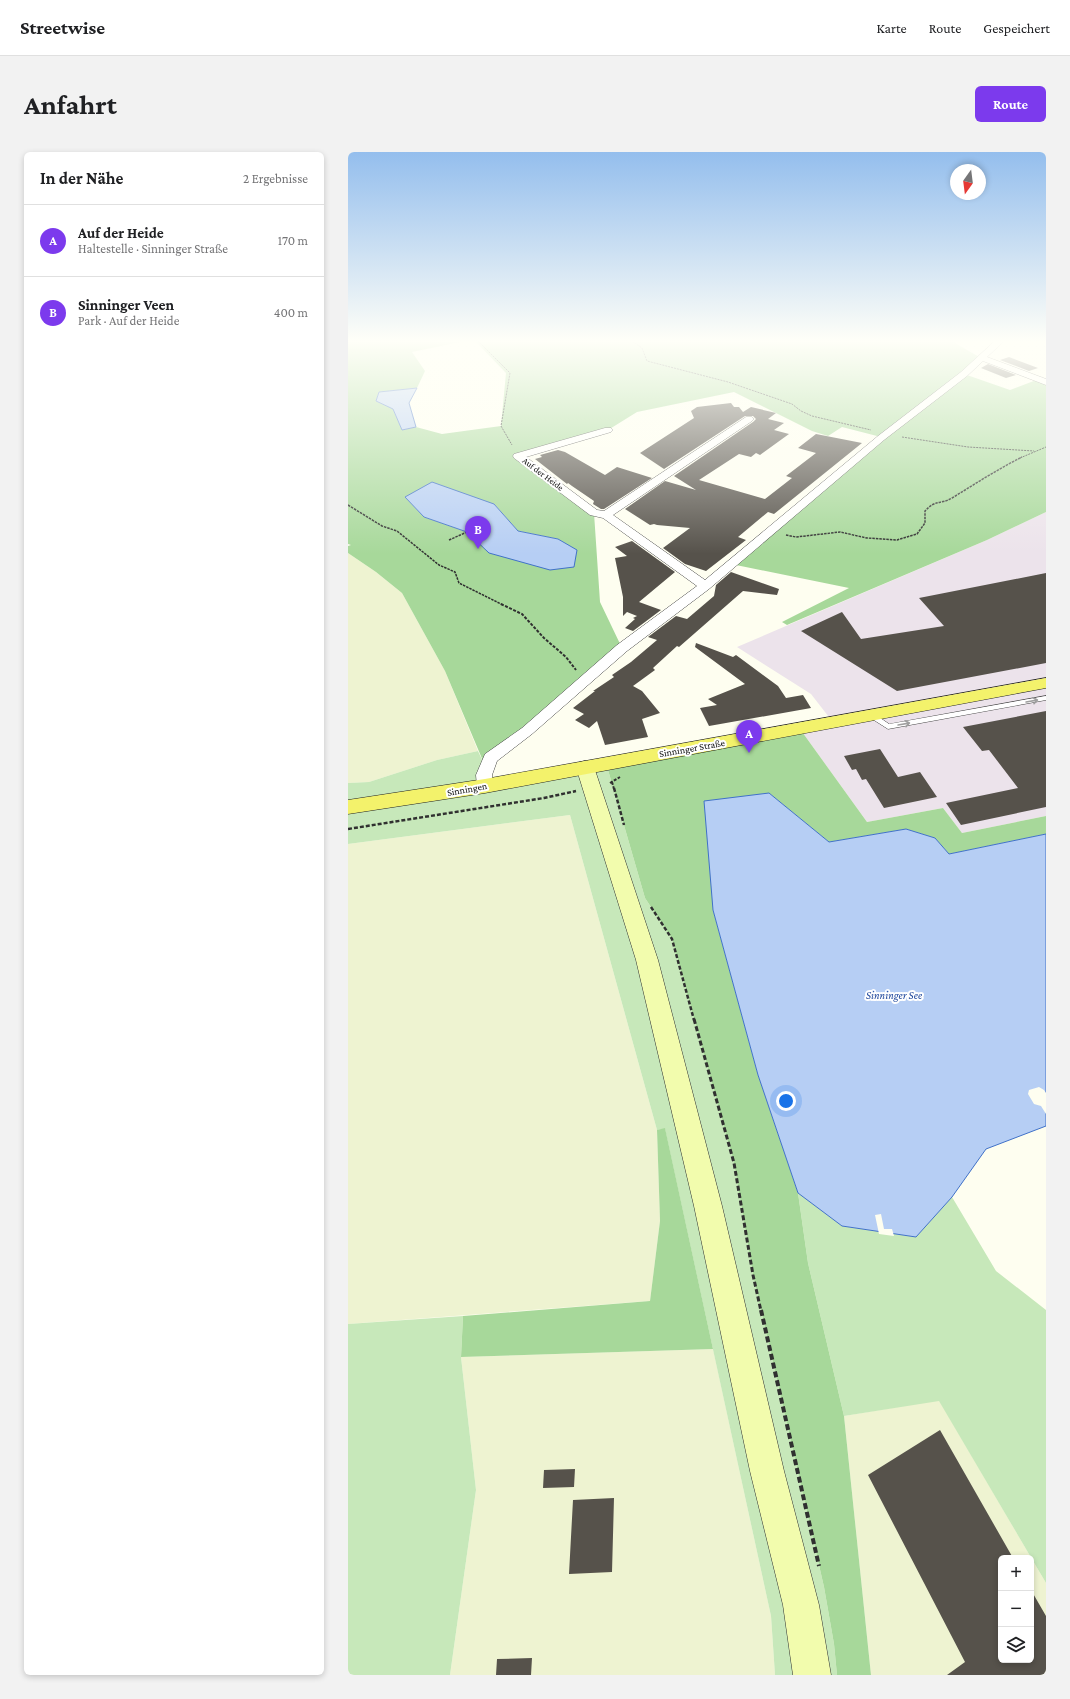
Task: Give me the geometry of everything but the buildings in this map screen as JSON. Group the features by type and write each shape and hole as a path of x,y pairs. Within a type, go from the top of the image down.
{"main road":[{"name":"Sinninger Straße","path":"596,779 870,715 1046,683"},
{"name":"Sinningen","path":"348,807 485,786 596,779"},
{"path":"596,779 647,960 703,1183 767,1471 801,1605 812,1675"}],"street":[{"path":"485,786 484,775 490,758 527,731 622,648 704,586 913,412"},
{"path":"606,515 749,420"},
{"name":"Auf der Heide","path":"518,456 608,430"},
{"name":"Auf der Heide","path":"518,456 594,513 606,515 704,586"}],"lane":[{"path":"870,715 888,727 1046,698"}],"path":[{"path":"503,412 501,426 518,456"},
{"path":"803,412 812,416 886,434 961,447 1000,451 1034,451"},
{"path":"771,530 796,537 840,532 867,538 897,540 917,534 925,522 925,511 931,504 950,499 983,478 1034,451 1046,448"},
{"path":"348,505 382,526 397,531 439,566 455,572 460,583 522,614 544,638 566,657 573,668 589,677"},
{"path":"449,540 467,532"},
{"path":"348,829 544,798 596,779 625,829"},
{"path":"648,904 672,939 734,1163 753,1275 821,1572"}],"shaded area":[{"path":"1046,512 1046,816 962,833 943,808 867,822 800,729 832,721 811,694 737,647 987,540"}],"green space":[{"path":"348,412 394,412 402,430 416,427 442,434 501,426 502,412 637,412 608,430 519,456 594,513 600,602 622,648 486,768 445,671 402,593 376,572 348,553 348,546 351,545 348,544","holes":["405,497 494,504 518,531 558,539 515,559 489,553 467,532 424,517"]},
{"path":"774,412 1046,412 1046,512 987,540 787,625 782,622 849,588 731,564 881,437 842,427 828,436 812,431"},
{"path":"348,553 376,572 402,593 445,671 478,751 437,760 369,782 348,783"},
{"path":"800,729 867,822 943,808 962,833 1046,816 1046,834 949,854 935,838 906,829 829,842 769,793 713,910 758,1075 798,1193 808,1263 844,1416 871,1675 837,1675 834,1644 824,1587 753,1275 734,1163 672,939 645,898 606,763"},
{"path":"478,751 486,768 485,785 606,763 645,898 672,939 734,1163 753,1275 824,1587 834,1644 837,1675 775,1675 771,1616 665,1129 657,1130 570,815 348,844 348,783 369,782 437,760"},
{"path":"570,815 657,1130 660,1221 650,1301 348,1324 348,844"},
{"path":"665,1128 713,1349 461,1357 463,1316 650,1301 660,1221 657,1130"},
{"path":"798,1193 842,1226 916,1237 952,1197 996,1271 1046,1310 1046,1583 1034,1563 1034,1555 1030,1555 939,1401 844,1416 808,1263"},
{"path":"463,1316 461,1357 476,1490 450,1675 348,1675 348,1324"},
{"path":"713,1349 771,1616 775,1675 450,1675 476,1490 461,1357"},
{"path":"939,1400 1030,1555 998,1555 998,1663 1034,1663 1034,1562 1046,1583 1046,1675 871,1675 844,1416"}],"water":[{"path":"394,412 412,412 416,427 402,430"},
{"path":"432,482 494,504 518,531 558,539 577,550 574,567 550,570 489,553 467,532 424,517 405,497"},
{"name":"Sinninger See","path":"769,793 829,842 906,829 935,838 949,854 1046,834 1046,1126 986,1149 952,1197 916,1237 842,1226 798,1193 758,1075 713,910 704,801"}],"pier":[{"path":"1039,1087 1046,1093 1046,1114 1041,1106 1034,1104 1028,1094 1029,1090"},
{"path":"881,1214 884,1229 892,1229 894,1236 879,1234 875,1215"}],"place":[{"name":"Sinninger Veen","path":"478,549"},
{"name":"Auf der Heide","path":"749,753"}]}
